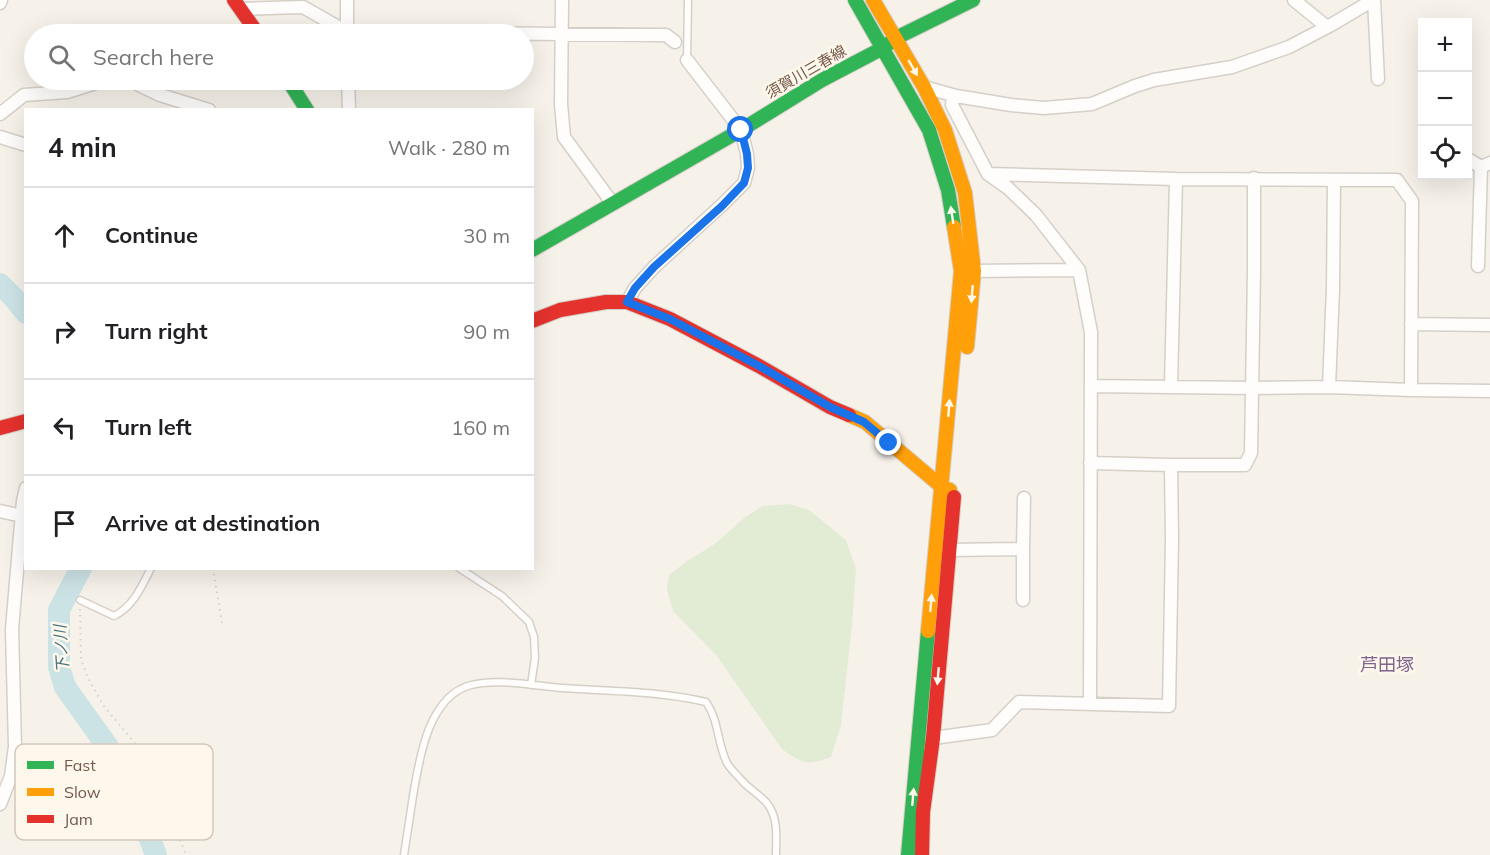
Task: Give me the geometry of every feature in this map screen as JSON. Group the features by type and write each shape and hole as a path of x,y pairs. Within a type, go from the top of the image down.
{"street":[{"path":"347,0 347,24"},
{"path":"562,0 561,104 564,136 614,204"},
{"path":"855,0 929,130 948,190 961,271 948,489 949,550 933,738 923,812 922,855"},
{"path":"873,0 924,87 945,130 965,193 974,272 908,855"},
{"name":"須賀川三春線","path":"534,249 741,130 822,80 883,48 896,38 973,0"},
{"path":"1294,0 1326,27"},
{"path":"924,87 953,95 1011,105 1044,108 1092,104 1154,80 1232,67 1289,46 1373,0 1378,79"},
{"path":"238,5 303,7 332,24"},
{"path":"238,5 251,24"},
{"path":"534,35 666,35 675,42"},
{"path":"627,302 635,288 654,267 722,206 744,183 748,168 741,130 687,60"},
{"path":"0,114 24,95 73,90"},
{"path":"150,90 202,108"},
{"path":"294,90 306,108"},
{"path":"348,90 349,108"},
{"path":"953,95 952,105 988,174 1008,188 1036,215 1079,270 1091,332 1089,703"},
{"path":"0,137 24,144"},
{"path":"1478,266 1486,165"},
{"path":"988,174 1397,180 1412,201 1411,390"},
{"path":"1171,386 1176,178"},
{"path":"1090,463 1245,465 1251,453 1254,178"},
{"path":"1329,387 1334,180"},
{"path":"974,272 1079,270"},
{"path":"534,320 560,310 606,302 627,302 670,319 830,407 864,422 948,489"},
{"path":"1411,324 1490,325"},
{"path":"1092,386 1329,387 1490,391"},
{"path":"0,428 24,422"},
{"path":"933,738 992,730 1019,702 1169,706 1171,465"},
{"path":"0,804 11,776 15,747 12,628 24,497"},
{"path":"1023,600 1024,498"},
{"path":"0,511 22,516"},
{"path":"949,550 1023,549"}],"lane":[{"path":"687,60 688,0"},
{"path":"80,600 114,616 121,613 132,602 150,570"},
{"path":"462,570 502,596 528,622 534,637 535,658 531,685"},
{"path":"404,855 423,743 442,707 456,692 463,687 481,683 676,696 706,702 716,723 727,762 732,770 766,802 774,816 776,855"}],"path":[{"path":"213,570 222,623"},
{"path":"80,600 81,659 87,676 103,705 135,744"},
{"path":"180,840 186,855"}],"green space":[{"path":"789,504 809,510 846,540 856,569 841,725 831,757 816,762 805,762 782,749 716,655 673,611 667,590 669,575 715,544 744,518 763,506"}],"waterway":[{"name":"下ノ川","path":"0,284 24,310"},
{"name":"下ノ川","path":"80,570 59,610 59,667 65,687 106,744"},
{"name":"下ノ川","path":"150,840 156,855"}],"traffic: fast":[{"path":"855,0 929,130 948,190 954,227"},
{"path":"534,249 741,130 822,80 883,48 896,38 973,0"},
{"path":"294,90 306,108"},
{"path":"908,855 928,631"}],"traffic: slow":[{"path":"873,0 924,87 945,130 965,193 974,271 967,347"},
{"path":"928,631 961,271 954,227"},
{"path":"849,415 865,422 942,487 950,490"}],"traffic: jam":[{"path":"234,0 251,24"},
{"path":"534,320 560,310 606,302 627,302 670,319 830,407 849,415"},
{"path":"0,428 24,422"},
{"path":"922,855 923,812 933,738 954,497"}],"district":[{"name":"芦田塚","path":"1387,665"}],"route":[{"path":"741,130 748,168 744,183 722,206 654,267 635,288 627,302 670,319 830,407 864,422 889,443"}]}
